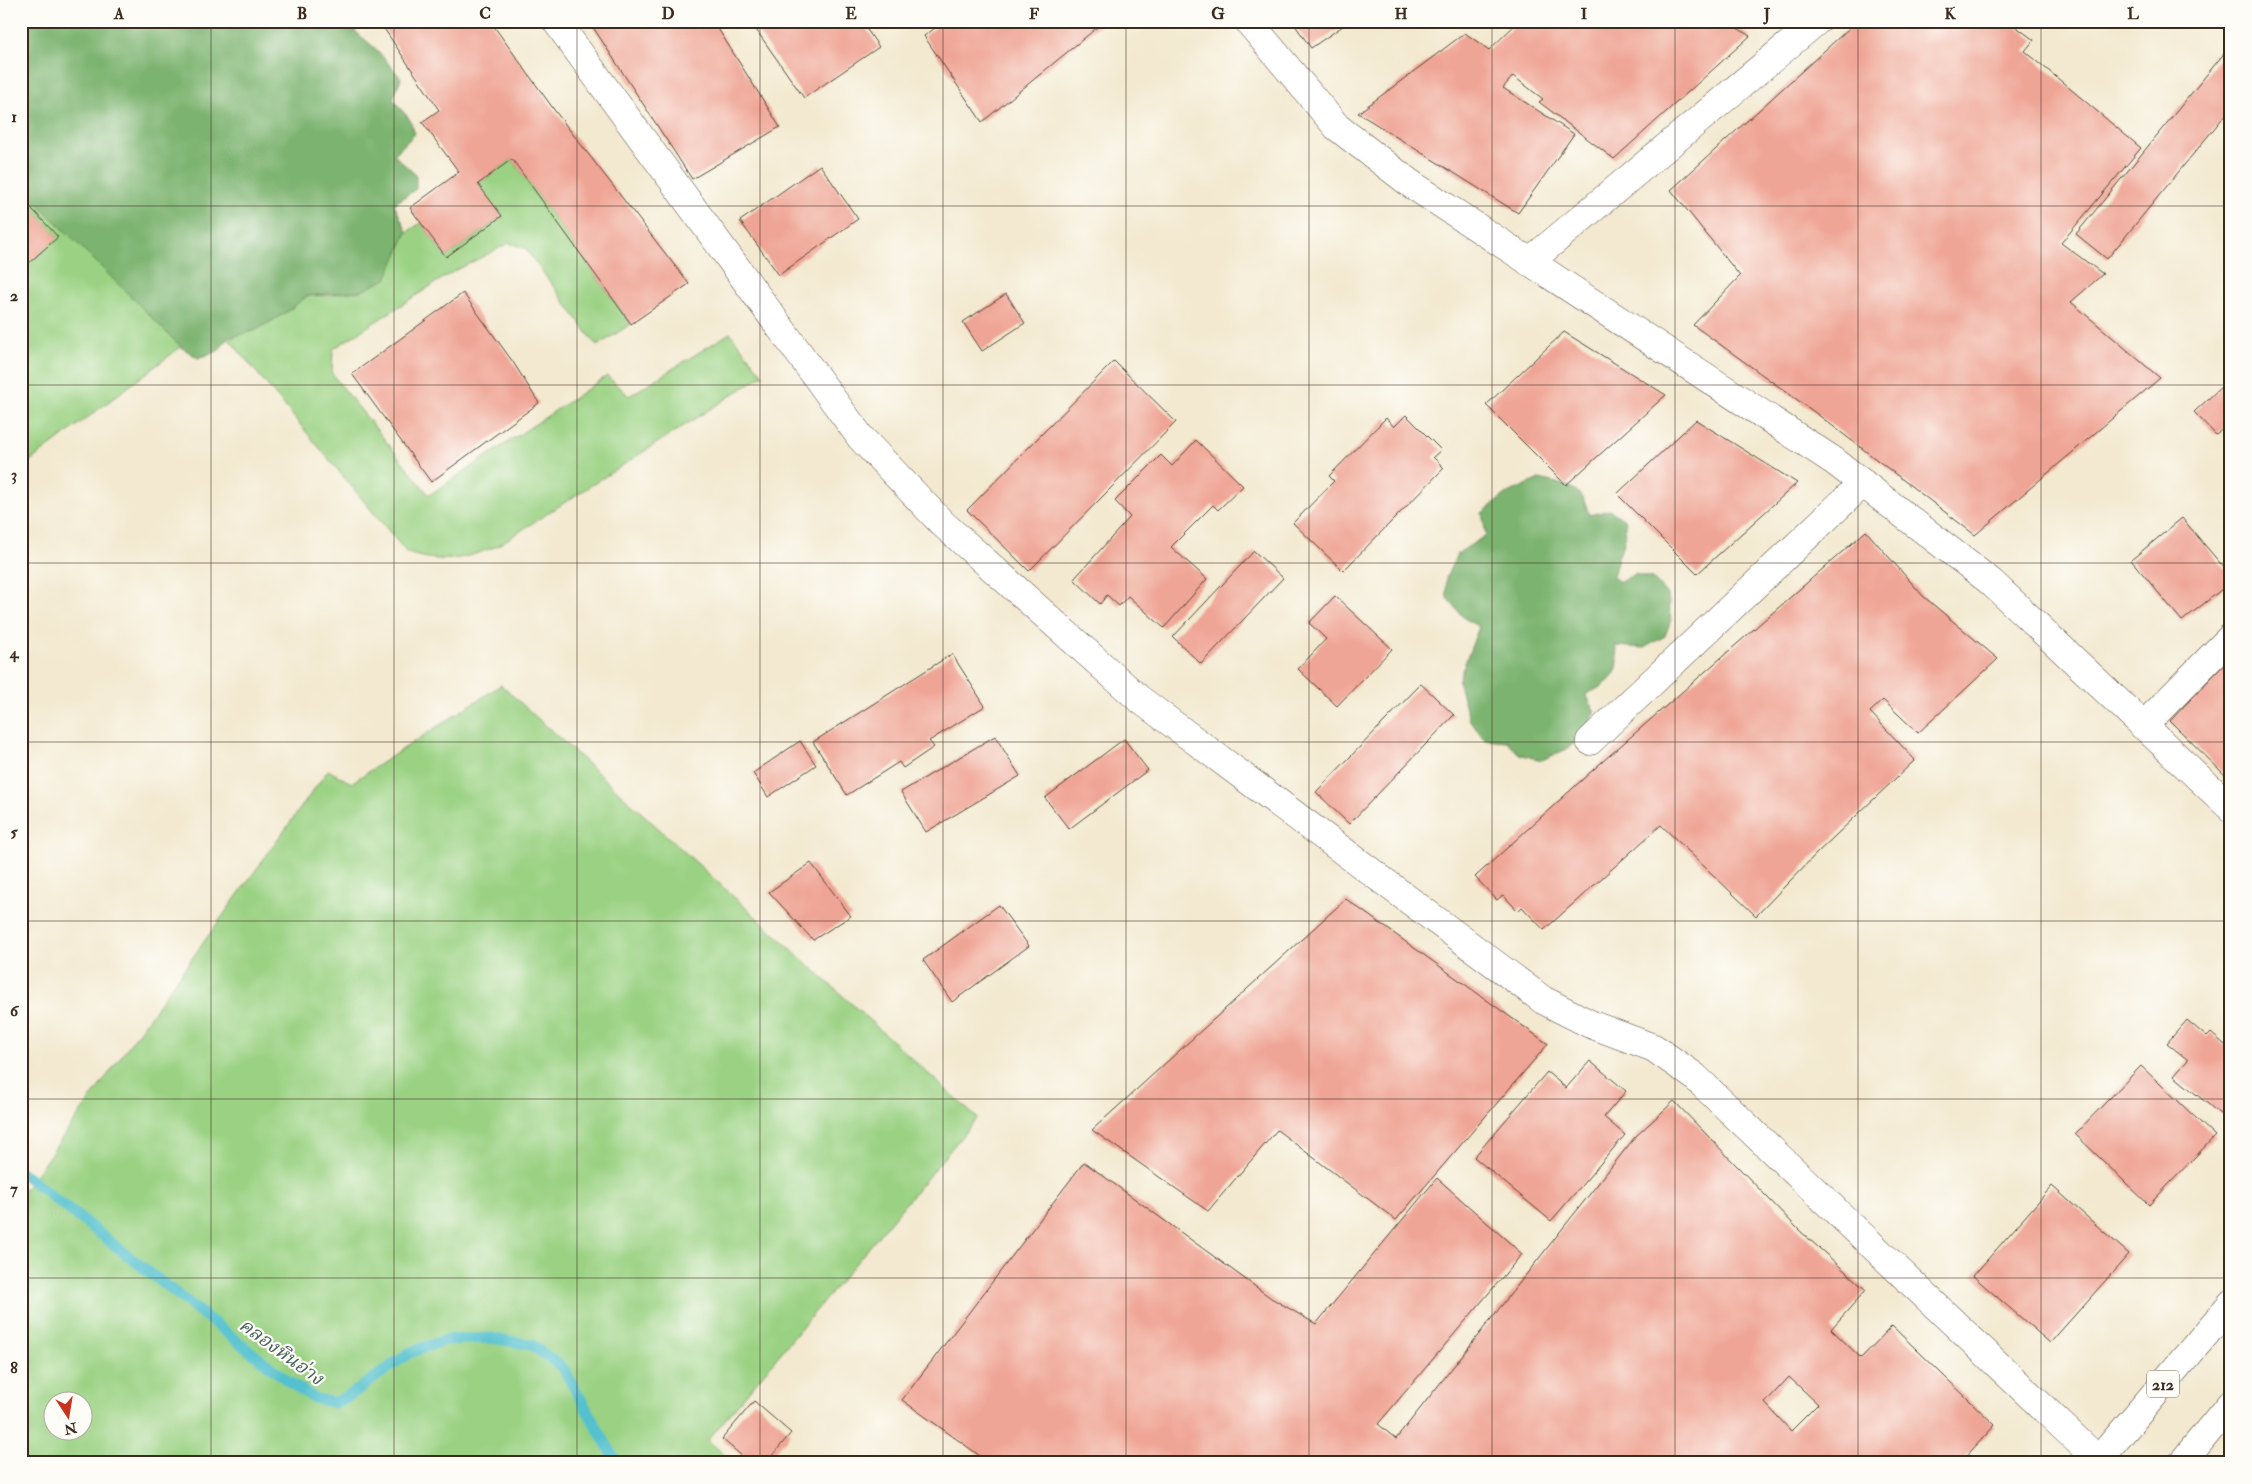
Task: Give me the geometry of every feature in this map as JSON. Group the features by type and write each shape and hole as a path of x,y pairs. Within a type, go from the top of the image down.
{"street":[{"path":"556,21 862,438 942,523 1138,698 1542,1000 1590,1024 1654,1048 1694,1076 2097,1461"},
{"path":"1248,21 1337,127 1411,184 1834,461 1991,582 2231,808"},
{"path":"1529,262 1816,21"},
{"path":"1590,741 1862,483"},
{"path":"2143,726 2231,638"},
{"name":"212","path":"2097,1461 2231,1304"},
{"path":"2182,1463 2231,1403"}],"green space":[{"path":"21,21 354,21 355,31 376,49 401,78 393,99 410,120 415,134 394,155 416,175 416,189 394,204 407,232 386,279 361,291 307,296 285,313 256,330 228,338 218,351 198,358 181,347 21,187"},
{"path":"512,159 631,324 597,346 525,248 509,243 451,273 333,349 332,374 429,495 607,376 629,396 730,333 763,375 497,546 473,555 453,559 432,559 407,553 228,338 256,330 285,313 307,296 333,295 385,279 407,232 421,223 446,257 502,217 478,184"},
{"path":"21,187 181,347 21,468 21,270 58,237 21,197"},
{"path":"1539,479 1572,488 1582,497 1589,515 1610,510 1626,521 1624,544 1618,557 1613,577 1620,582 1635,574 1652,578 1668,595 1671,620 1665,636 1644,648 1615,646 1618,655 1616,671 1607,682 1586,694 1595,713 1586,733 1567,749 1542,760 1519,754 1507,741 1484,739 1469,719 1458,681 1479,627 1464,618 1447,598 1446,578 1457,554 1486,535 1482,513 1506,494"},
{"path":"501,685 977,1118 708,1440 733,1463 21,1463 21,1195 328,770 351,783"}],"building":[{"path":"379,21 490,21 555,111 689,284 631,324 512,159 478,184 502,216 446,257 410,208 459,172 422,122 439,110"},
{"path":"589,21 719,21 715,24 780,127 692,179"},
{"path":"750,21 861,21 879,47 804,98"},
{"path":"945,21 1105,21 982,122 924,36"},
{"path":"1292,21 1350,21 1311,48"},
{"path":"1519,21 1598,21 1602,27 1606,21 1726,21 1750,36 1614,159 1539,102 1543,99 1513,76 1503,88 1574,134 1518,213 1358,113 1465,33 1489,50"},
{"path":"1857,21 2008,21 2034,40 2025,51 2141,148 2061,243 2103,274 2071,302 2160,378 1975,535 1817,414 1693,325 1740,276 1671,190"},
{"path":"2231,45 2231,108 2107,259 2076,234"},
{"path":"820,165 858,219 779,275 740,221"},
{"path":"21,197 58,237 21,270"},
{"path":"463,293 513,362 539,403 431,482 352,374"},
{"path":"1006,294 1025,323 982,351 963,322"},
{"path":"1564,332 1666,395 1566,485 1486,405"},
{"path":"1114,361 1176,422 1029,571 967,510"},
{"path":"2221,387 2231,397 2231,421 2216,435 2194,412"},
{"path":"1406,415 1441,450 1433,457 1444,468 1343,571 1293,523 1334,481 1329,476 1386,418 1394,427"},
{"path":"1696,420 1797,483 1697,574 1617,494"},
{"path":"1196,440 1243,486 1218,510 1213,505 1171,547 1207,579 1164,628 1128,596 1119,606 1107,595 1100,604 1074,579 1130,517 1115,501 1161,455 1172,466"},
{"path":"2182,518 2231,576 2231,582 2182,621 2131,560"},
{"path":"1866,531 1923,596 1998,659 1918,733 1883,700 1870,712 1915,760 1817,853 1756,916 1661,825 1544,930 1522,907 1518,911 1503,895 1497,900 1475,877 1594,769"},
{"path":"1254,551 1283,578 1201,664 1173,637"},
{"path":"1335,596 1392,649 1337,706 1298,669 1326,639 1309,623"},
{"path":"952,654 985,706 929,741 934,747 903,768 899,762 847,795 813,742"},
{"path":"2231,657 2231,781 2170,721"},
{"path":"1421,684 1454,715 1349,824 1316,792"},
{"path":"995,736 1020,776 926,832 901,792"},
{"path":"1124,739 1148,770 1069,829 1045,798"},
{"path":"800,741 816,765 768,797 753,773"},
{"path":"811,863 851,916 813,940 769,892"},
{"path":"1346,899 1548,1044 1396,1220 1277,1130 1208,1211 1092,1130"},
{"path":"999,905 1029,946 952,1002 923,960"},
{"path":"2187,1020 2207,1037 2211,1033 2231,1050 2231,1123 2174,1076 2188,1060 2167,1043"},
{"path":"1590,1061 1626,1091 1604,1117 1625,1135 1551,1221 1474,1157 1547,1072 1566,1088"},
{"path":"2141,1066 2215,1136 2149,1205 2075,1134"},
{"path":"1674,1101 1799,1230 1866,1290 1831,1329 1861,1358 1892,1326 1995,1425 1960,1463 990,1463 902,1400 1084,1162 1271,1298 1316,1324 1437,1178 1522,1254 1378,1424 1396,1439 1635,1137","holes":["1789,1377 1818,1404 1791,1431 1765,1403"]},
{"path":"2052,1186 2129,1254 2050,1343 1973,1276"},
{"path":"754,1401 791,1433 766,1463 750,1463 722,1439"}],"waterway":[{"name":"คลองหินอ่าง","path":"21,1172 292,1384 314,1398 334,1403 352,1394 409,1353 445,1340 491,1338 532,1345 563,1368 617,1463"}]}
